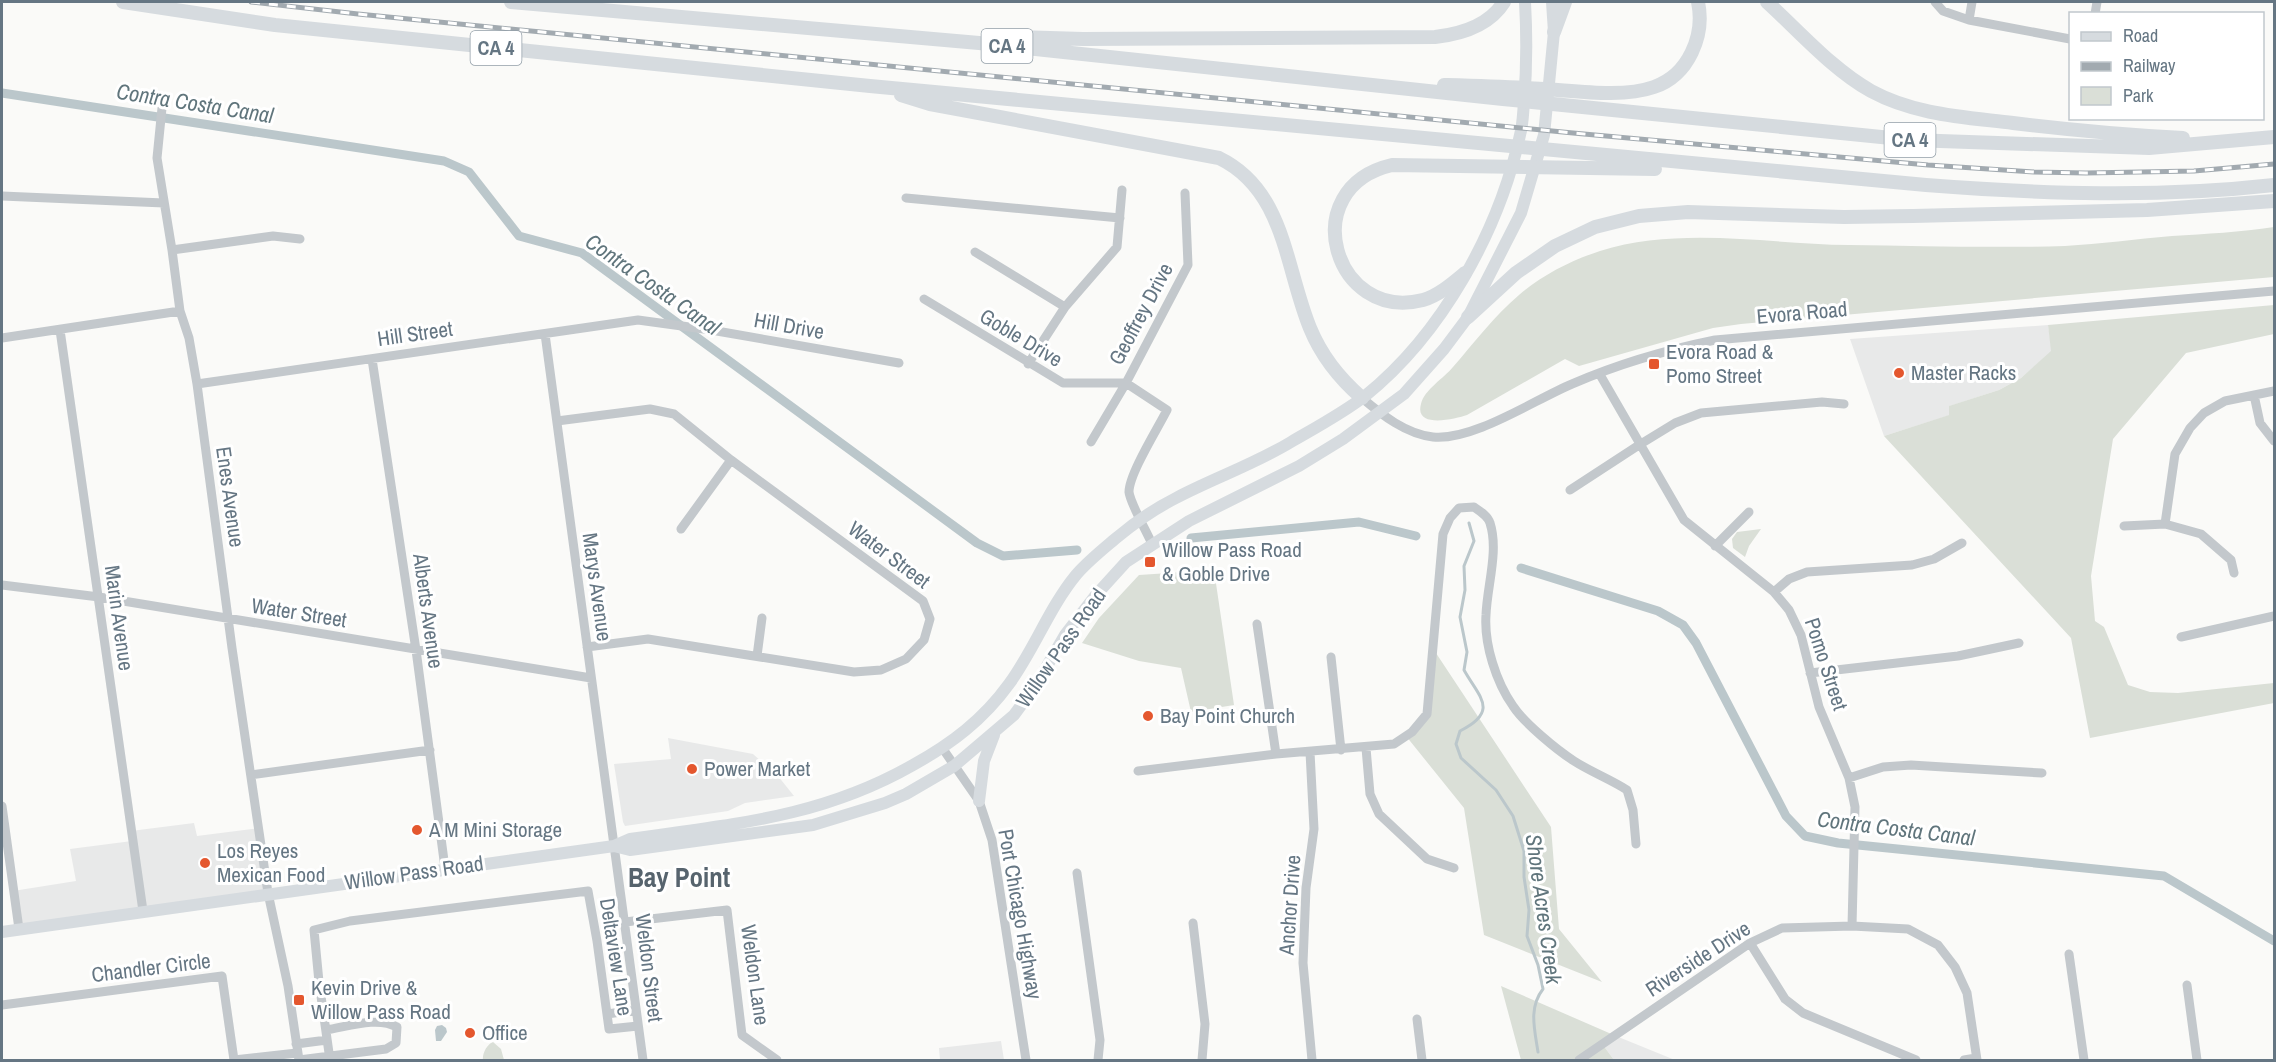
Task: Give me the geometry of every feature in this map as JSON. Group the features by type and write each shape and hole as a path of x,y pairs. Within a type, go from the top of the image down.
{"highway":[{"name":"CA 4","path":"123,2 276,25 870,86 1959,188 2087,194 2170,193 2274,185"},
{"name":"CA 4","path":"511,2 979,43 1355,84 1504,93 1577,106 1911,141 2149,148 2245,141 2274,136"},
{"path":"979,43 1017,37 1095,39 1435,37 1451,35 1480,25 1504,2"},
{"path":"1554,32 1565,2"},
{"path":"1504,93 1633,92 1653,87 1674,75 1686,62 1697,40 1700,17 1698,2"},
{"path":"1767,2 1855,81 1889,100 1914,109 1942,115 2108,134 2245,141"},
{"path":"870,86 930,104 1219,158 1235,166 1252,181 1270,207 1307,319 1324,354 1346,384 1362,398"},
{"path":"1465,273 1442,291 1424,300 1394,301 1366,290 1352,279 1342,265 1336,249 1335,229 1338,210 1346,194 1360,179 1378,168 1405,164 1800,173"},
{"path":"1468,317 1516,273 1555,246 1595,227 1639,216 1688,212 1902,217 2147,210 2274,201"}],"main road":[{"name":"Willow Pass Road","path":"2,932 143,910 614,846 630,839 776,818 824,805 869,788 943,748 983,717 1010,682 1076,576 1111,542 1141,518 1174,499 1288,444 1362,398 1382,381 1441,314 1480,249 1500,204 1521,134 1528,53 1525,2"},
{"name":"Willow Pass Road","path":"614,846 630,850 813,825 885,803 906,794 954,766 1014,716 1036,685 1065,635 1096,595 1122,567 1189,520 1299,466 1343,440 1404,394 1423,374 1468,317 1521,213 1544,135 1554,32 1552,2"},
{"path":"979,801 984,762 996,732"}],"street":[{"path":"1935,2 1943,11 1968,20 2069,39"},
{"path":"1968,20 1972,2"},
{"name":"Enes Avenue","path":"162,108 157,158 180,311 189,338 197,384 268,893 288,986 297,1052"},
{"path":"1028,364 1065,307 1118,247 1122,190"},
{"name":"Geoffrey Drive","path":"1091,442 1126,383 1188,265 1185,193"},
{"path":"2,196 164,203"},
{"path":"906,198 1120,218"},
{"path":"172,250 273,236 300,238"},
{"path":"975,252 1065,307"},
{"name":"Evora Road","path":"1362,398 1380,413 1419,434 1433,437 1461,435 1599,373 1663,352 1733,338 2274,291"},
{"name":"Goble Drive","path":"924,298 1028,364 1063,383 1126,383"},
{"path":"2,338 180,311"},
{"name":"Hill Street","path":"197,384 638,320"},
{"name":"Hill Drive","path":"638,320 711,330 899,363"},
{"name":"Marin Avenue","path":"60,330 143,910"},
{"name":"Marys Avenue","path":"545,334 614,846"},
{"name":"Alberts Avenue","path":"372,359 416,650 445,868"},
{"name":"Pomo Street","path":"1599,373 1684,520 1774,592 1789,610 1802,635 1820,707 1849,778 1855,807 1852,926"},
{"path":"1126,383 1167,410 1132,478 1129,492 1152,544"},
{"path":"2165,524 2175,454 2190,428 2204,413 2225,400 2274,391"},
{"path":"2254,395 2260,423 2274,441"},
{"path":"1570,490 1675,423 1701,413 1822,402 1844,404"},
{"name":"Water Street","path":"557,422 650,409 674,414 731,460 923,601 930,619 924,640 906,659 881,670 854,672 648,639 587,647"},
{"path":"681,529 731,460"},
{"path":"1138,771 1276,754 1366,748 1394,744 1412,732 1427,714 1443,534 1450,519 1459,508 1474,507 1490,521 1492,573 1486,616 1488,641 1497,676 1513,706 1531,726 1574,761 1627,790 1633,810 1636,844"},
{"path":"1715,546 1749,512"},
{"path":"2124,526 2165,524 2201,534 2231,560 2234,573"},
{"path":"1774,592 1789,579 1807,572 1912,565 1934,559 1962,543"},
{"name":"Water Street","path":"2,585 99,597 591,678"},
{"path":"2181,637 2274,616"},
{"path":"757,656 762,618"},
{"path":"1257,624 1276,754"},
{"path":"1810,673 1958,656 2019,643"},
{"path":"1331,657 1341,750"},
{"name":"Port Chicago Highway","path":"943,748 979,801 992,840 1026,1060"},
{"path":"1366,748 1370,794 1379,814 1427,859 1454,868"},
{"path":"251,775 430,750"},
{"name":"Anchor Drive","path":"1310,753 1314,829 1306,888 1303,963 1312,1060"},
{"path":"1849,778 1883,767 1911,765 2042,773"},
{"path":"2,806 19,929"},
{"name":"Weldon Street","path":"614,846 643,1060"},
{"path":"1077,873 1100,1040 1098,1060"},
{"name":"Deltaview Lane","path":"328,1047 314,930 351,921 588,891 609,1029 638,1026"},
{"name":"Weldon Lane","path":"625,922 728,910 742,1035 777,1060"},
{"path":"1193,923 1205,1024 1202,1060"},
{"name":"Riverside Drive","path":"1579,1060 1750,943 1782,928 1852,926 1908,929 1938,945 1955,967 1967,993 1976,1059"},
{"path":"1750,943 1785,999 1803,1013 1916,1060"},
{"path":"2069,954 2084,1060"},
{"name":"Chandler Circle","path":"2,1005 222,976 234,1060"},
{"path":"2187,985 2197,1060"},
{"path":"607,1014 636,1010"},
{"path":"1417,1019 1422,1060"},
{"path":"234,1060 328,1047 386,1048 396,1043 397,1027 390,1023 378,1022 328,1047 297,1052"},
{"path":"1964,1060 1976,1059"}],"shaded area":[{"path":"2048,325 2052,351 2021,378 1999,390 1950,406 1950,415 1884,436 1850,339"},
{"path":"668,738 753,754 778,776 794,796 745,803 728,811 625,826 614,764 671,759"},
{"path":"194,823 197,836 259,828 268,893 19,929 13,891 76,881 70,849 132,841 131,831"},
{"path":"442,1025 447,1032 441,1041 436,1041 435,1030 437,1026"},
{"path":"1616,1036 1675,1060 1614,1060 1603,1045"},
{"path":"1001,1041 1004,1060 940,1060 939,1048"}],"green space":[{"path":"2274,227 2274,277 1713,328 1579,366 1565,359 1461,417 1429,420 1420,412 1423,399 1430,389 1453,367 1501,312 1528,288 1547,275 1579,259 1630,244 1661,239 1724,238 1849,245 2065,246"},
{"path":"2274,305 2274,334 2186,353 2113,439 2091,576 2095,621 2104,627 2128,685 2150,692 2178,693 2274,683 2274,703 2090,738 2071,638 1884,436 1949,415 1949,406 1999,390 2021,378 2051,351 2048,325"},
{"path":"1761,529 1749,546 1745,557 1733,548 1732,539 1737,532"},
{"path":"1214,570 1234,705 1191,712 1181,668 1139,661 1082,643 1099,618 1139,575"},
{"path":"1432,647 1551,827 1559,929 1602,982 1484,935 1464,808 1406,736 1427,714"},
{"path":"1501,986 1616,1036 1603,1045 1614,1060 1521,1060"},
{"path":"493,1042 501,1049 504,1060 483,1060 485,1050"}],"waterway":[{"name":"Contra Costa Canal","path":"2,93 444,161 469,172 519,236 582,253 977,543 1003,556 1077,550"},
{"name":"Contra Costa Canal","path":"1191,538 1359,522 1416,536"},
{"name":"Shore Acres Creek","path":"1469,523 1474,541 1464,566 1465,590 1460,617 1467,652 1464,670 1480,696 1483,710 1480,717 1460,731 1456,744 1461,758 1496,790 1513,816 1524,851 1524,877 1529,910 1527,936 1538,965 1543,989 1538,996 1534,1012 1538,1052"},
{"name":"Contra Costa Canal","path":"1521,568 1658,611 1683,625 1696,643 1786,816 1805,836 1838,843 2164,876 2274,941"}],"railway":[{"path":"251,2 1573,133 1928,165 2086,173 2194,171 2274,164"}],"place":[{"name":"Evora Road & Pomo Street","path":"1654,364"},
{"name":"Master Racks","path":"1899,373"},
{"name":"Willow Pass Road & Goble Drive","path":"1150,562"},
{"name":"Bay Point Church","path":"1148,716"},
{"name":"Power Market","path":"692,769"},
{"name":"A M Mini Storage","path":"417,830"},
{"name":"Los Reyes Mexican Food","path":"205,863"},
{"name":"Kevin Drive & Willow Pass Road","path":"299,1000"},
{"name":"Office","path":"470,1033"}],"district":[{"name":"Bay Point","path":"679,878"}]}
